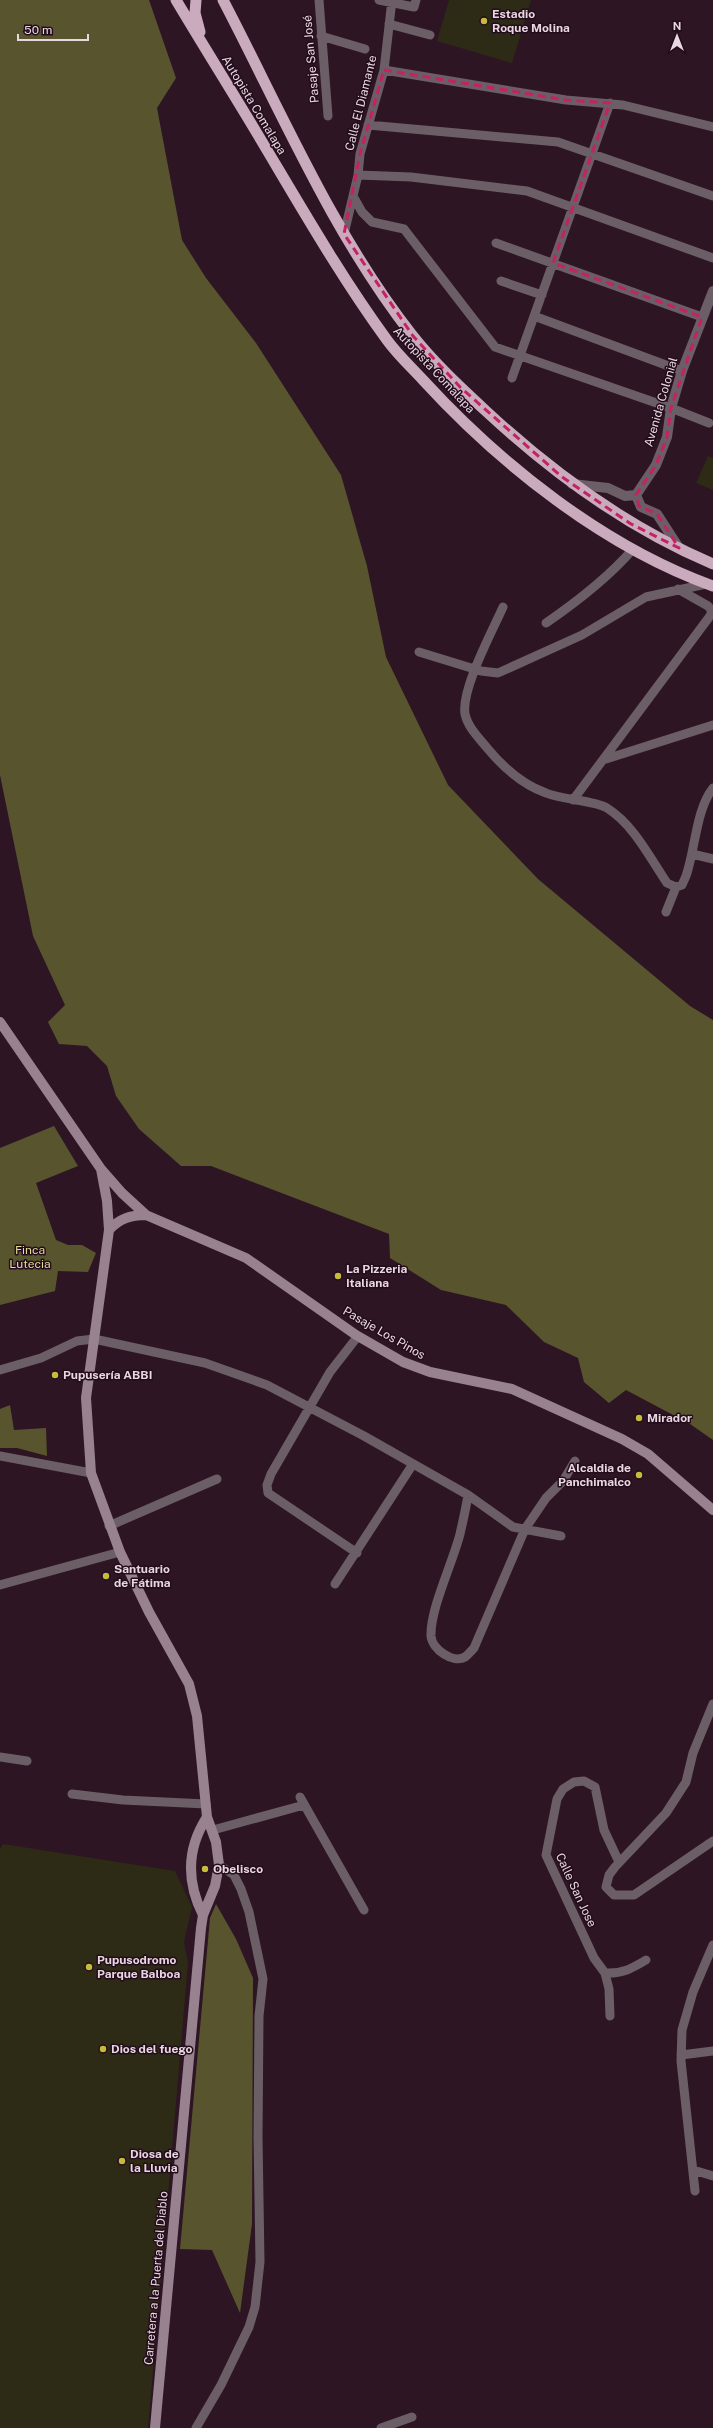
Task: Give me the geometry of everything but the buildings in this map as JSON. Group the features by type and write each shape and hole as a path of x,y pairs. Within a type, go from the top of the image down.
{"highway":[{"name":"Autopista Comalapa","path":"176,0 292,193 388,342 449,408 498,453 549,495 595,526 633,549 709,585"},
{"path":"196,0 196,18 207,52"},
{"path":"219,0 235,23"},
{"name":"Autopista Comalapa","path":"223,0 344,234 413,336 460,387 512,435 572,484 631,524 713,564"}],"main road":[{"name":"Pasaje Los Pinos","path":"0,1022 101,1169 122,1193 146,1215 246,1258 358,1336 422,1370 512,1390 622,1439 648,1454 713,1510"},
{"name":"Carretera a la Puerta del Diablo","path":"101,1169 107,1201 109,1230 86,1398 91,1473 109,1526 120,1552 149,1612 189,1684 200,1732 207,1817 213,1830 218,1865 212,1896 203,1915 181,2123 164,2346 155,2428"},
{"path":"109,1230 114,1224 129,1216 146,1215"},
{"name":"Carretera a la Puerta del Diablo","path":"203,1915 194,1894 190,1859 196,1837 207,1817"}],"street":[{"name":"Pasaje San José","path":"319,0 328,116"},
{"path":"379,0 392,1 414,7 416,0"},
{"name":"Calle El Diamante","path":"344,234 358,175 360,154 384,70 392,1"},
{"path":"389,24 430,35"},
{"path":"321,36 365,49"},
{"path":"384,70 566,100 610,103 713,127"},
{"path":"512,378 610,103"},
{"path":"368,125 497,138 538,139 558,142 713,196"},
{"path":"358,175 411,177 510,188 542,196 713,258"},
{"path":"353,196 362,212 372,222 404,229 495,347 671,408 709,423"},
{"path":"496,243 702,317"},
{"path":"501,281 542,295"},
{"name":"Avenida Colonial","path":"636,495 656,465 667,437 671,408 682,371 713,290"},
{"path":"534,316 682,371"},
{"path":"572,484 608,488 625,496 636,495 641,506 657,514 679,548"},
{"path":"546,623 576,603 615,570 633,549"},
{"path":"419,652 476,670 498,673 582,635 646,597 678,589 709,585"},
{"path":"573,800 606,758 710,616 712,611 708,606 678,589"},
{"path":"503,607 464,700 465,715 471,728 498,761 535,789 558,798 606,808 629,828 667,883 676,888"},
{"path":"606,758 713,725"},
{"path":"666,912 676,888 682,885 692,854 701,815 708,794 713,788"},
{"path":"692,854 713,859"},
{"path":"357,1553 268,1493 267,1485 270,1474 330,1372 358,1336"},
{"path":"0,1370 40,1358 77,1341 94,1339 205,1363 266,1385 310,1408 468,1495 514,1527 562,1536"},
{"path":"0,1456 91,1473"},
{"path":"468,1495 459,1538 433,1619 431,1637 435,1647 445,1655 456,1658 464,1657 474,1648 525,1529 546,1498 563,1481 575,1461"},
{"path":"335,1584 357,1553 413,1464"},
{"path":"109,1526 217,1479"},
{"path":"0,1584 120,1552"},
{"path":"713,1704 698,1741 686,1782 666,1813 619,1862 609,1875 606,1887 614,1895 629,1896 713,1841"},
{"path":"0,1757 27,1761"},
{"name":"Calle San Jose","path":"605,1973 594,1958 546,1855 557,1799 563,1789 574,1782 584,1781 595,1787 604,1830 619,1862"},
{"path":"72,1794 123,1800 206,1804"},
{"path":"213,1830 302,1801 364,1910"},
{"path":"196,2428 221,2385 249,2327 255,2307 260,2262 258,2137 259,2016 263,1979 249,1912 241,1889 234,1875 218,1865"},
{"path":"695,2191 681,2055 685,2014 713,1945"},
{"path":"610,2016 609,1989 605,1973 620,1974 630,1970 646,1960"},
{"path":"681,2055 713,2051"},
{"path":"693,2170 713,2176"},
{"path":"381,2428 412,2417"}],"highlighted area":[{"path":"384,70 566,100 610,103 553,263 702,317 671,408 667,437 656,465 636,495 639,506 657,514 679,548 631,524 562,477 460,387 413,336 344,234 360,154"}],"shaded area":[{"name":"Estadio Roque Molina","path":"449,0 531,0 512,63 437,41"},
{"path":"708,456 713,458 713,490 696,483"},
{"path":"3,1844 175,1871 192,1907 184,1942 188,1963 148,2428 0,2428 0,1849"}],"green space":[{"path":"0,0 149,0 176,78 157,108 182,240 206,278 256,343 341,475 367,566 386,657 448,785 538,879 690,1006 713,1020 713,1440 690,1424 626,1390 609,1403 584,1382 578,1358 544,1342 506,1305 441,1290 390,1258 389,1234 211,1166 181,1166 139,1129 116,1096 107,1066 87,1046 59,1044 48,1022 65,1005 33,936 0,775"},
{"name":"Finca Lutecia","path":"54,1126 78,1166 36,1183 56,1240 68,1245 82,1245 96,1253 88,1272 58,1271 55,1291 0,1305 0,1148"},
{"path":"10,1405 14,1430 46,1428 47,1456 17,1448 0,1448 0,1409"},
{"path":"216,1904 236,1939 253,1978 252,2224 240,2313 212,2250 180,2249 210,1918"}],"place":[{"name":"Estadio Roque Molina","path":"484,21"},
{"name":"La Pizzeria Italiana","path":"338,1276"},
{"name":"Pupusería ABBI","path":"55,1375"},
{"name":"Mirador","path":"639,1418"},
{"name":"Alcaldia de Panchimalco","path":"639,1475"},
{"name":"Santuario de Fátima","path":"106,1576"},
{"name":"Obelisco","path":"205,1869"},
{"name":"Pupusodromo Parque Balboa","path":"89,1967"},
{"name":"Dios del fuego","path":"103,2049"},
{"name":"Diosa de la Lluvia","path":"122,2161"}]}
